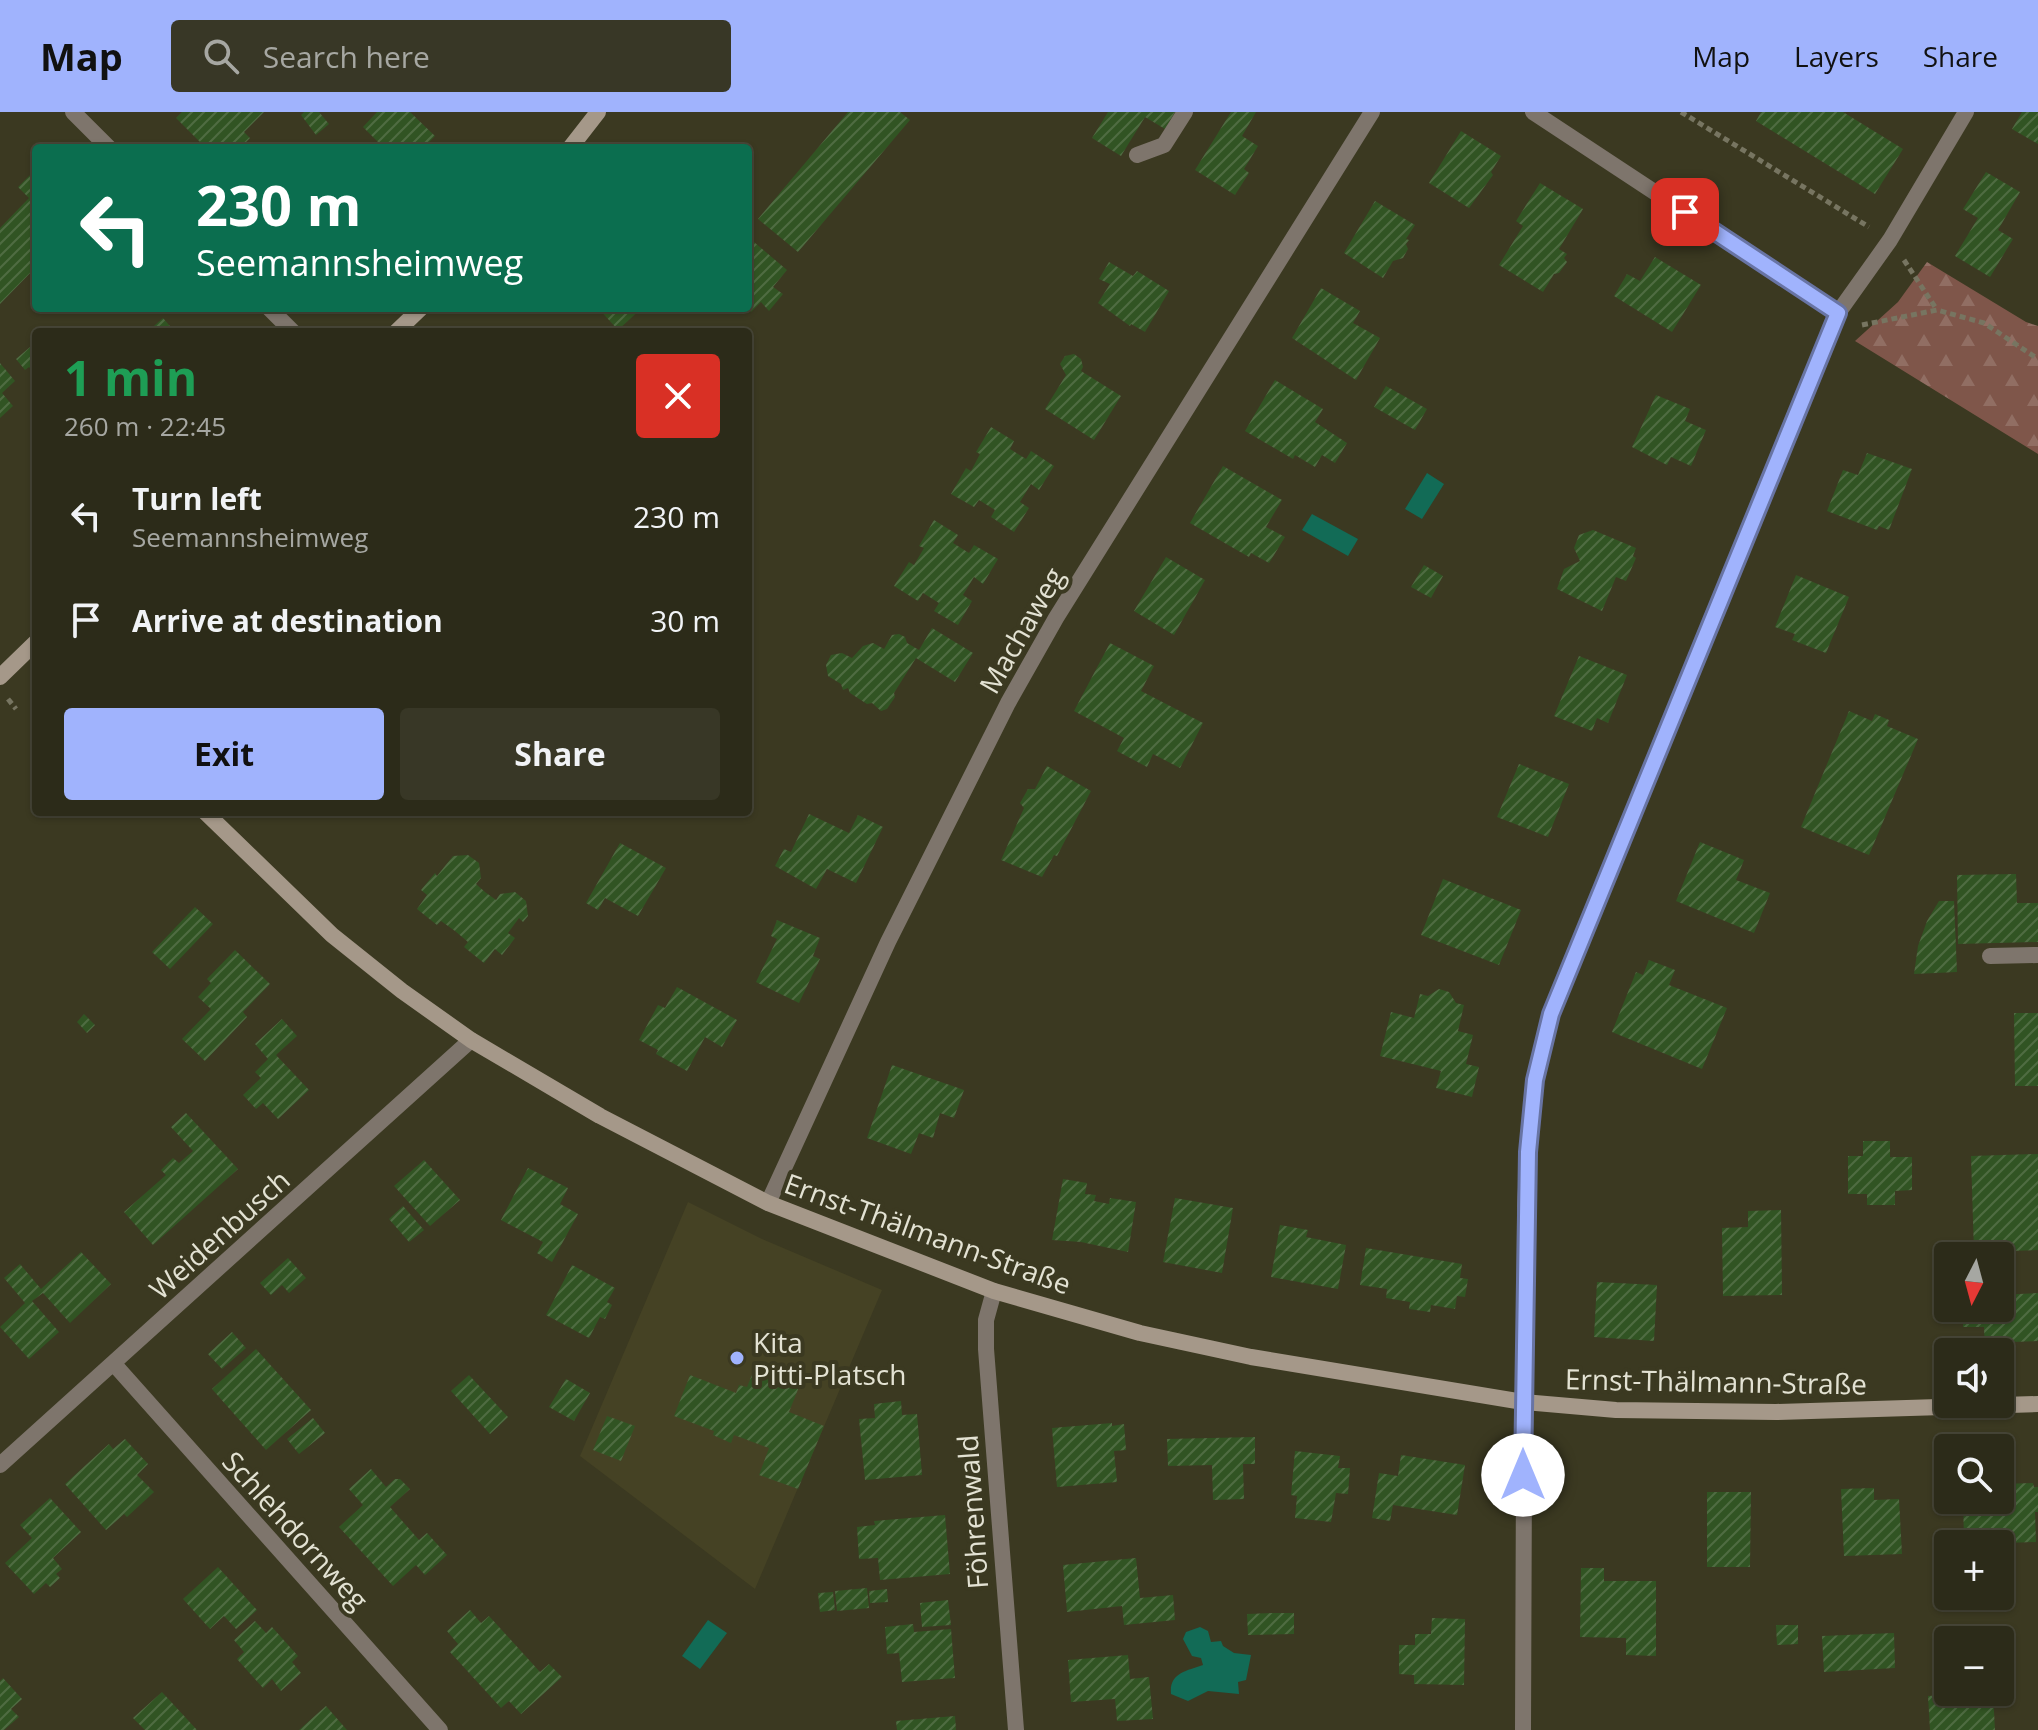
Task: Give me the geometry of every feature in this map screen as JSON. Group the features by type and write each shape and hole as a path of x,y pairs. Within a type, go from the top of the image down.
{"street":[{"path":"73,112 105,144"},
{"path":"573,144 598,112"},
{"path":"1137,155 1164,145 1185,112"},
{"name":"Machaweg","path":"768,1203 888,942 1008,703 1056,618 1372,112"},
{"path":"1533,112 1838,313"},
{"path":"1523,1730 1523,1402 1528,1152 1535,1080 1551,1014 1838,313 1890,240 1966,112"},
{"path":"273,312 289,328"},
{"path":"400,328 417,312"},
{"path":"0,677 32,647"},
{"name":"Ernst-Thälmann-Straße","path":"209,816 332,935 402,991 471,1040 600,1116 768,1203 994,1291 1140,1333 1224,1351 1523,1402 1616,1410 1776,1412 2038,1404"},
{"path":"1990,956 2038,955"},
{"name":"Weidenbusch","path":"0,1465 471,1040"},
{"name":"Föhrenwald","path":"994,1291 986,1320 986,1349 1016,1730"},
{"name":"Schlehdornweg","path":"114,1364 440,1730"}],"path":[{"path":"1681,112 1890,240 1937,310"},
{"path":"1838,313 1852,327 1937,310 1984,323 2038,359"}],"shaded area":[{"name":"Kita Pitti-Platsch","path":"688,1202 762,1239 882,1290 755,1589 580,1456"}],"green space":[{"path":"1927,262 2026,322 2038,326 2038,454 1855,341 1898,302"}],"water":[{"path":"1427,473 1444,484 1422,519 1405,509"},
{"path":"1312,514 1358,539 1348,556 1302,530"},
{"path":"708,1620 727,1633 700,1669 682,1656"},
{"path":"1200,1627 1208,1631 1211,1642 1221,1641 1234,1653 1251,1655 1246,1680 1238,1682 1239,1694 1208,1691 1188,1701 1171,1694 1176,1677 1203,1665 1201,1658 1192,1656 1183,1639 1186,1632"}],"building":[{"path":"182,112 264,112 244,132 250,138 244,144 202,144 176,118"},
{"path":"304,112 319,112 329,124 316,135 301,115"},
{"path":"377,112 410,112 435,136 427,144 380,144 363,127"},
{"path":"848,112 900,112 910,120 798,252 758,219"},
{"path":"1108,112 1175,112 1165,129 1145,117 1121,156 1092,138"},
{"path":"1231,112 1256,112 1242,136 1258,146 1244,169 1249,173 1235,195 1195,170"},
{"path":"1761,112 1843,112 1903,149 1875,194 1756,121"},
{"path":"2022,112 2038,112 2038,144 2012,129"},
{"path":"1461,131 1501,156 1491,172 1493,175 1469,208 1429,183"},
{"path":"1986,172 2020,192 1998,230 2013,239 1990,277 1955,256 1978,218 1963,209"},
{"path":"32,173 32,271 0,304 0,228 29,198 18,187"},
{"path":"1540,183 1583,209 1559,249 1567,254 1564,258 1567,262 1559,273 1554,274 1543,292 1499,265 1523,226 1516,221"},
{"path":"1375,201 1415,225 1406,239 1409,240 1406,244 1408,249 1403,258 1393,261 1383,278 1344,253"},
{"path":"752,240 787,270 773,287 783,294 769,311 761,302 752,311"},
{"path":"1655,257 1701,285 1672,332 1614,296 1627,274 1640,281"},
{"path":"1109,262 1133,276 1137,271 1169,291 1145,332 1130,326 1098,303 1110,284 1099,279"},
{"path":"1321,288 1360,311 1353,323 1380,338 1356,380 1292,338"},
{"path":"602,312 638,312 620,328 616,328"},
{"path":"163,318 172,328 152,328"},
{"path":"32,345 32,370 29,367 25,370 16,359"},
{"path":"1074,354 1081,359 1081,371 1121,396 1094,440 1045,409 1066,375 1060,364 1065,356"},
{"path":"0,363 15,381 2,393 13,406 0,418"},
{"path":"1275,380 1323,409 1315,422 1347,443 1335,463 1322,455 1315,467 1295,455 1293,459 1245,431"},
{"path":"1386,386 1427,409 1415,430 1374,407"},
{"path":"1656,395 1690,409 1685,421 1706,430 1691,466 1671,457 1667,465 1632,447"},
{"path":"991,427 1014,441 1010,449 1026,459 1031,451 1054,466 1039,490 1031,484 1020,502 1029,508 1014,532 991,517 995,510 979,500 974,507 951,494 966,468 971,471 980,454 976,452"},
{"path":"1867,453 1912,469 1889,530 1879,526 1877,530 1827,511 1843,470 1858,475"},
{"path":"1223,466 1282,500 1266,527 1285,537 1269,563 1251,553 1249,557 1190,523"},
{"path":"934,520 958,535 953,543 969,553 974,545 998,559 983,584 974,577 963,595 972,601 958,625 934,611 939,603 923,593 918,601 894,586 909,562 914,565 924,548 919,546"},
{"path":"1593,530 1636,548 1633,556 1636,558 1626,581 1616,577 1602,611 1557,589 1564,569 1580,561 1574,548 1579,535"},
{"path":"1166,557 1205,580 1174,635 1134,611"},
{"path":"1424,565 1443,576 1431,598 1411,587"},
{"path":"1796,575 1849,597 1826,653 1792,640 1795,634 1775,627"},
{"path":"932,628 973,653 955,682 916,658 894,693 895,697 887,709 881,711 850,693 848,688 843,690 841,684 828,676 826,665 831,655 842,653 852,658 863,646 873,643 884,649 892,635 899,634 919,650"},
{"path":"1110,643 1154,666 1141,691 1203,723 1180,768 1153,754 1147,767 1117,751 1124,738 1074,711"},
{"path":"1579,656 1627,675 1608,723 1597,718 1592,731 1554,716"},
{"path":"1849,711 1872,721 1875,714 1889,720 1887,726 1918,739 1869,855 1801,827"},
{"path":"1519,764 1569,784 1548,837 1497,817"},
{"path":"1047,766 1091,791 1057,856 1054,855 1042,877 1001,860 1024,808 1020,803 1028,789 1035,789"},
{"path":"809,814 849,833 858,815 883,827 856,883 827,869 816,889 775,866 784,849 791,852"},
{"path":"1700,842 1744,860 1736,880 1770,893 1754,933 1676,901"},
{"path":"620,843 666,868 638,916 605,898 598,910 586,903"},
{"path":"468,855 479,863 481,878 476,884 485,892 496,900 500,894 515,892 526,901 528,916 523,922 519,918 508,933 515,938 502,955 495,949 484,963 464,947 468,942 455,931 441,921 437,925 417,909 427,895 421,890 435,873 437,876 453,856"},
{"path":"2016,874 2017,903 2038,903 2038,942 1958,944 1957,875"},
{"path":"1443,879 1521,910 1499,965 1421,935"},
{"path":"1939,901 1954,901 1957,972 1914,974 1918,946 1927,921"},
{"path":"195,907 213,924 170,969 152,952"},
{"path":"777,920 820,938 813,956 820,959 799,1003 756,982 777,939 771,936"},
{"path":"235,950 270,984 243,1012 247,1017 205,1061 182,1039 211,1009 198,997 211,983 207,979"},
{"path":"1649,960 1675,970 1669,985 1727,1008 1702,1069 1612,1032 1636,972 1643,975"},
{"path":"677,987 737,1020 722,1047 705,1037 687,1071 656,1054 658,1050 639,1040 658,1005 665,1008"},
{"path":"1439,989 1449,992 1456,1003 1464,1005 1458,1031 1473,1035 1466,1064 1479,1067 1472,1097 1436,1088 1441,1071 1380,1056 1391,1012 1414,1018 1420,994 1428,996"},
{"path":"2014,1013 2038,1013 2038,1086 2015,1086"},
{"path":"84,1014 95,1025 87,1033 77,1022"},
{"path":"282,1019 297,1036 276,1055 309,1090 278,1119 263,1103 256,1109 243,1095 261,1078 255,1072 268,1059 255,1044"},
{"path":"892,1065 964,1090 954,1118 940,1113 933,1138 919,1133 911,1154 867,1138"},
{"path":"186,1113 238,1169 153,1245 124,1212 166,1175 161,1170 173,1158 179,1163 193,1151 171,1127"},
{"path":"1863,1141 1890,1141 1890,1157 1912,1157 1912,1190 1895,1191 1895,1205 1867,1205 1867,1194 1848,1194 1848,1156 1863,1156"},
{"path":"2038,1154 2038,1250 2014,1251 2014,1242 1974,1242 1971,1156"},
{"path":"424,1160 460,1200 430,1226 394,1186"},
{"path":"528,1168 568,1188 560,1204 578,1214 552,1262 537,1253 543,1242 501,1220"},
{"path":"1063,1179 1087,1183 1085,1194 1096,1195 1094,1201 1109,1204 1110,1198 1136,1202 1128,1252 1081,1242 1052,1240"},
{"path":"1175,1198 1233,1208 1222,1273 1163,1262"},
{"path":"403,1206 424,1230 409,1242 389,1219"},
{"path":"1781,1210 1782,1295 1723,1296 1722,1228 1748,1227 1748,1211"},
{"path":"1280,1225 1308,1230 1306,1237 1346,1245 1338,1289 1271,1277"},
{"path":"1366,1248 1462,1264 1460,1278 1468,1279 1465,1297 1457,1296 1455,1309 1431,1305 1430,1312 1409,1309 1410,1302 1386,1298 1387,1289 1360,1285"},
{"path":"81,1252 111,1284 70,1323 43,1293 32,1301 59,1332 29,1359 0,1327 25,1303 4,1278 20,1264 41,1289"},
{"path":"288,1258 306,1278 289,1293 282,1285 271,1295 260,1283"},
{"path":"572,1265 615,1288 607,1302 612,1305 605,1319 600,1317 589,1338 546,1315"},
{"path":"1597,1282 1657,1285 1654,1341 1594,1337"},
{"path":"2038,1293 2038,1341 1984,1338 1984,1327 1963,1327 1963,1322 2014,1322 2014,1294"},
{"path":"232,1332 246,1348 222,1369 208,1354"},
{"path":"256,1349 311,1410 266,1450 212,1389"},
{"path":"754,1370 799,1387 789,1412 824,1426 798,1489 759,1475 769,1448 734,1435 731,1443 713,1435 714,1431 674,1416 690,1375 736,1393 739,1385 747,1387"},
{"path":"469,1375 508,1417 490,1434 451,1391"},
{"path":"566,1379 590,1393 574,1421 549,1407"},
{"path":"901,1401 902,1415 917,1414 922,1475 865,1480 859,1419 875,1418 874,1404"},
{"path":"607,1416 635,1426 621,1461 593,1450"},
{"path":"313,1418 325,1433 299,1454 287,1439"},
{"path":"1112,1423 1112,1426 1124,1424 1126,1450 1114,1451 1117,1482 1057,1487 1052,1428"},
{"path":"1255,1437 1255,1464 1243,1464 1244,1499 1213,1500 1212,1465 1168,1466 1167,1439"},
{"path":"125,1439 148,1464 137,1475 154,1492 127,1517 124,1514 106,1530 65,1484 109,1444 113,1449"},
{"path":"1295,1451 1340,1456 1338,1468 1350,1468 1348,1494 1336,1493 1331,1522 1295,1518 1297,1496 1291,1495"},
{"path":"1401,1455 1465,1465 1457,1515 1393,1505 1390,1521 1372,1518 1379,1473 1398,1476"},
{"path":"371,1469 386,1487 395,1479 400,1479 410,1489 390,1507 419,1540 427,1533 447,1555 425,1575 416,1565 393,1586 339,1527 363,1505 349,1489"},
{"path":"2033,1483 2034,1487 2038,1487 2036,1542 2014,1543 2014,1530 1964,1530 1963,1514 2014,1514 2014,1484"},
{"path":"1874,1488 1874,1500 1899,1499 1902,1554 1844,1556 1841,1489"},
{"path":"1707,1492 1751,1492 1750,1567 1707,1567"},
{"path":"50,1498 81,1532 53,1558 62,1569 56,1574 60,1578 50,1587 46,1583 34,1594 5,1563 32,1538 20,1525"},
{"path":"945,1515 950,1574 880,1580 878,1558 859,1559 857,1527 875,1525 874,1521"},
{"path":"1136,1558 1140,1598 1173,1595 1175,1620 1124,1625 1122,1606 1067,1612 1063,1565"},
{"path":"218,1567 257,1610 236,1629 224,1616 210,1629 183,1599"},
{"path":"1581,1568 1604,1568 1604,1581 1656,1581 1656,1656 1626,1655 1626,1638 1580,1637"},
{"path":"867,1588 869,1608 837,1611 835,1591"},
{"path":"887,1589 888,1602 870,1603 869,1591"},
{"path":"833,1592 835,1610 820,1612 818,1593"},
{"path":"948,1600 951,1625 922,1627 920,1603"},
{"path":"470,1610 481,1623 489,1616 540,1672 549,1664 562,1677 521,1714 509,1701 501,1708 450,1652 458,1644 447,1631"},
{"path":"1294,1613 1294,1634 1248,1635 1247,1614"},
{"path":"1432,1618 1465,1619 1464,1685 1414,1684 1414,1675 1399,1674 1399,1645 1415,1645 1415,1634 1431,1634"},
{"path":"255,1621 266,1633 272,1627 298,1656 292,1662 301,1673 281,1691 272,1679 263,1688 237,1659 244,1652 234,1640"},
{"path":"913,1624 914,1632 951,1629 955,1678 902,1682 899,1653 887,1654 885,1627"},
{"path":"1776,1625 1798,1625 1798,1644 1777,1645"},
{"path":"1894,1633 1895,1668 1824,1672 1822,1636"},
{"path":"1128,1655 1130,1679 1149,1677 1153,1719 1117,1721 1115,1699 1071,1702 1068,1660"},
{"path":"3,1678 22,1699 11,1709 19,1717 0,1730 0,1681"},
{"path":"162,1692 197,1730 145,1730 133,1718"},
{"path":"1928,1696 1934,1696 1934,1706 1994,1706 1995,1730 1930,1730"},
{"path":"326,1706 347,1730 299,1730"},
{"path":"955,1716 956,1730 897,1730 896,1721"}],"place":[{"name":"Kita Pitti-Platsch","path":"737,1358"}],"route":[{"path":"1523,1475 1524,1254 1528,1152 1535,1080 1551,1014 1838,313 1685,212"}]}
